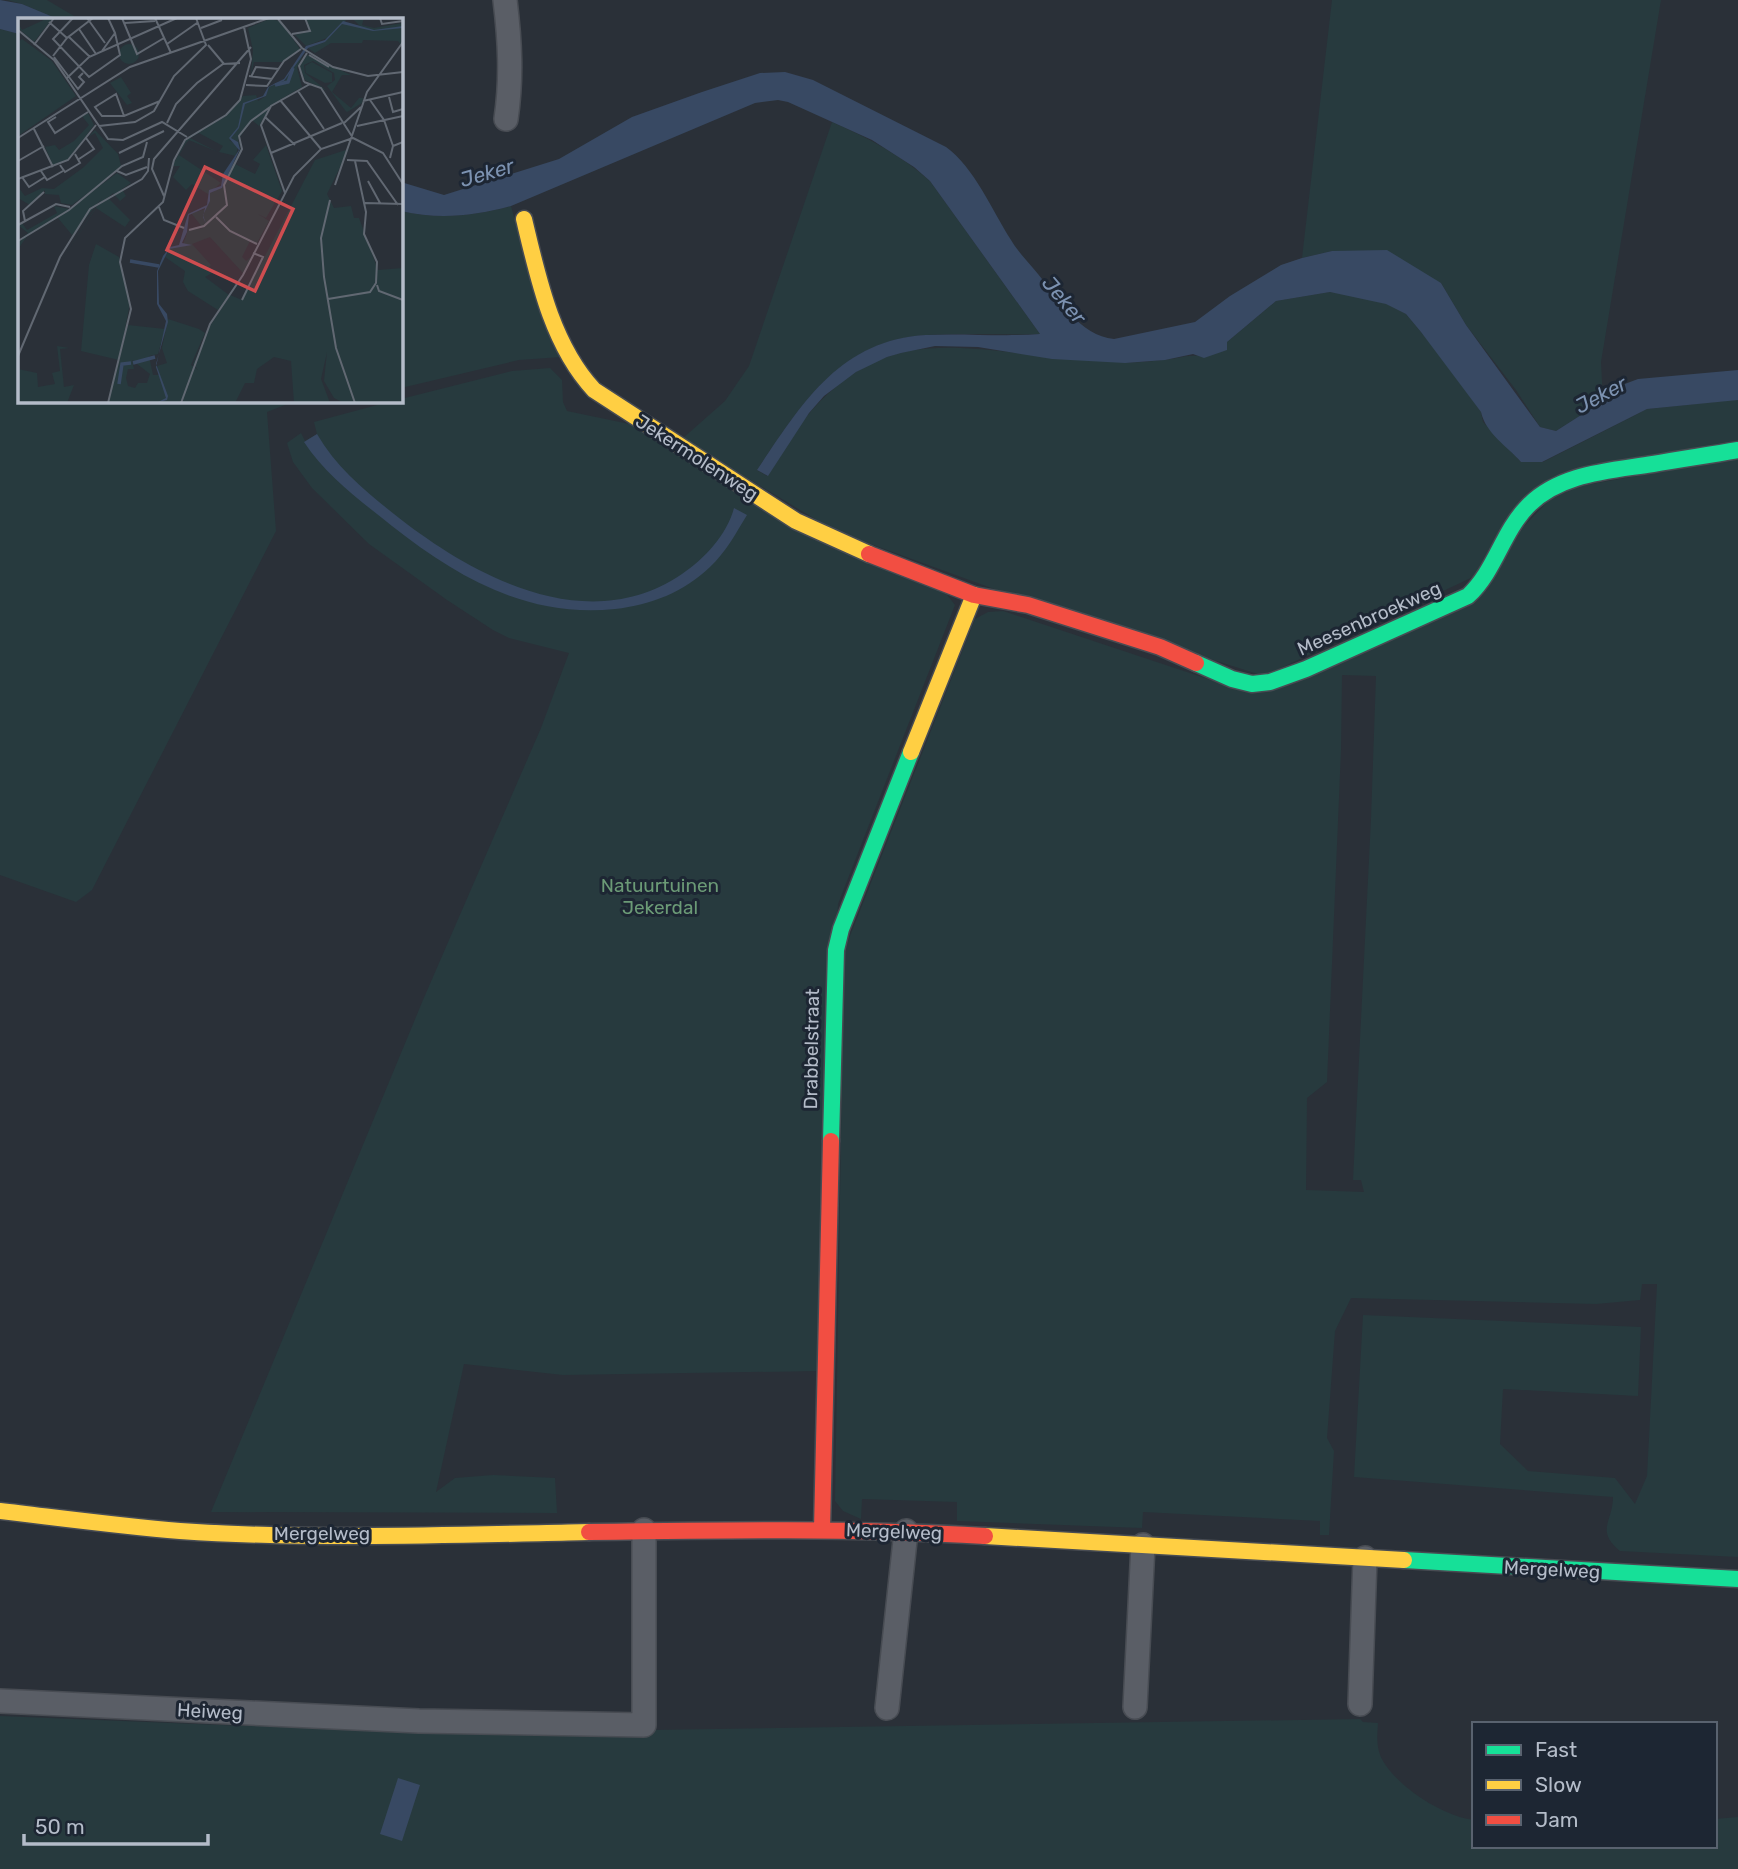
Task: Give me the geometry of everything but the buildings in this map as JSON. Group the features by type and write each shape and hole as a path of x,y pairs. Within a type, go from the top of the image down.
{"street":[{"path":"505,0 511,55 506,118"},
{"name":"Jekermolenweg","path":"524,219 541,286 574,367 589,386 683,450 796,521 869,554 974,595"},
{"name":"Meesenbroekweg","path":"974,595 1028,606 1160,647 1232,679 1258,685 1306,669 1468,596 1489,572 1524,510 1534,500 1560,484 1593,474 1738,450"},
{"name":"Drabbelstraat","path":"822,1529 836,950 846,917 974,595"},
{"name":"Mergelweg","path":"0,1511 206,1532 525,1533 822,1529 906,1531 1738,1579"},
{"name":"Heiweg","path":"0,1701 413,1729 644,1725 644,1530"},
{"path":"887,1708 906,1531"},
{"path":"1135,1707 1143,1545"},
{"path":"1360,1704 1365,1558"}],"green space":[{"path":"7,0 47,0 77,18 56,18"},
{"path":"1332,0 1661,0 1601,362 1603,401 1556,431 1540,427 1516,390 1466,325 1441,283 1332,251 1302,258"},
{"path":"0,29 18,34 18,402 284,402 285,405 267,412 276,531 92,890 76,902 0,875"},
{"path":"832,122 884,148 930,181 1040,334 927,335 897,340 870,349 826,380 807,400 757,470 767,476 812,410 859,370 882,359 931,348 987,350 1118,362 1204,357 1227,342 1276,301 1330,292 1387,304 1406,314 1447,363 1481,412 1483,422 1521,462 1543,462 1647,409 1734,400 1738,400 1738,443 1578,470 1477,575 1264,676 1024,600 835,531 682,439 725,401 749,366"},
{"path":"511,206 528,269 561,357 519,360 402,388 402,211 456,216"},
{"name":"Natuurtuinen Jekerdal","path":"550,368 562,380 563,402 567,411 634,425 941,587 955,605 838,904 819,1371 563,1375 464,1364 436,1492 455,1478 493,1475 555,1478 557,1513 211,1512 423,1000 541,728 569,653 509,638 493,630 369,544 312,488 293,462 287,443 301,433 305,441 317,434 314,422 388,402 402,402 402,399 512,371"},
{"path":"1738,458 1738,1557 1620,1551 1608,1537 1607,1531 1613,1497 1354,1477 1363,1315 1641,1327 1638,1396 1503,1389 1500,1444 1528,1471 1615,1478 1635,1504 1647,1476 1657,1284 1642,1284 1640,1300 1596,1304 1351,1298 1335,1331 1327,1438 1334,1451 1329,1535 1320,1535 1320,1521 1143,1512 1142,1528 957,1521 957,1502 862,1499 861,1519 843,1511 835,1501 844,951 975,619 988,612 1003,611 1241,690 1462,608 1525,520 1563,489","holes":["1342,675 1376,676 1353,1180 1361,1180 1364,1192 1306,1190 1307,1098 1327,1082"]},
{"path":"0,1716 245,1726 651,1730 1360,1719 1363,1722 1378,1723 1379,1752 1399,1781 1436,1807 1472,1820 1472,1848 1717,1848 1717,1819 1738,1817 1738,1869 0,1869"}],"water":[{"path":"0,0 22,4 56,18 18,18 18,34 0,29"},
{"path":"785,72 813,80 946,147 974,177 1014,244 1062,304 1080,323 1102,336 1114,339 1195,322 1230,296 1281,265 1302,258 1332,251 1387,250 1441,283 1466,325 1540,427 1556,431 1603,401 1614,388 1638,379 1738,370 1738,400 1647,409 1542,462 1521,462 1487,427 1481,412 1406,314 1386,304 1330,292 1276,301 1227,342 1227,350 1204,358 1193,354 1165,360 1125,363 1052,359 978,347 935,346 887,357 856,372 824,396 809,413 768,476 757,470 807,400 825,380 869,349 896,340 926,335 1040,334 930,181 914,167 872,140 778,100 755,103 511,206 456,216 402,211 402,182 444,195 559,159 632,117 760,73"},
{"path":"317,434 352,478 425,537 494,577 532,592 570,600 608,601 646,593 682,574 706,554 726,528 734,508 747,515 726,549 710,567 689,584 666,596 615,609 553,607 496,590 442,562 417,545 356,497 323,466 304,442"},
{"path":"398,1778 420,1785 402,1841 380,1834"}],"traffic: fast":[{"path":"1196,663 1232,679 1252,684 1270,682 1306,669 1468,596 1485,575 1518,517 1554,487 1586,475 1738,450"},
{"path":"831,1141 836,950 841,929 911,752"},
{"path":"1404,1560 1738,1579"}],"traffic: slow":[{"path":"524,219 541,287 557,332 567,353 594,390 796,521 869,554"},
{"path":"911,752 974,595"},
{"path":"0,1511 157,1529 231,1534 384,1536 589,1532"},
{"path":"985,1536 1404,1560"}],"traffic: jam":[{"path":"869,554 974,595 1028,605 1160,647 1196,663"},
{"path":"822,1529 831,1141"},
{"path":"589,1532 738,1530 985,1536"}],"water label":[{"name":"Jeker","path":"487,173"},
{"name":"Jeker","path":"1064,300"},
{"name":"Jeker","path":"1601,395"}]}
